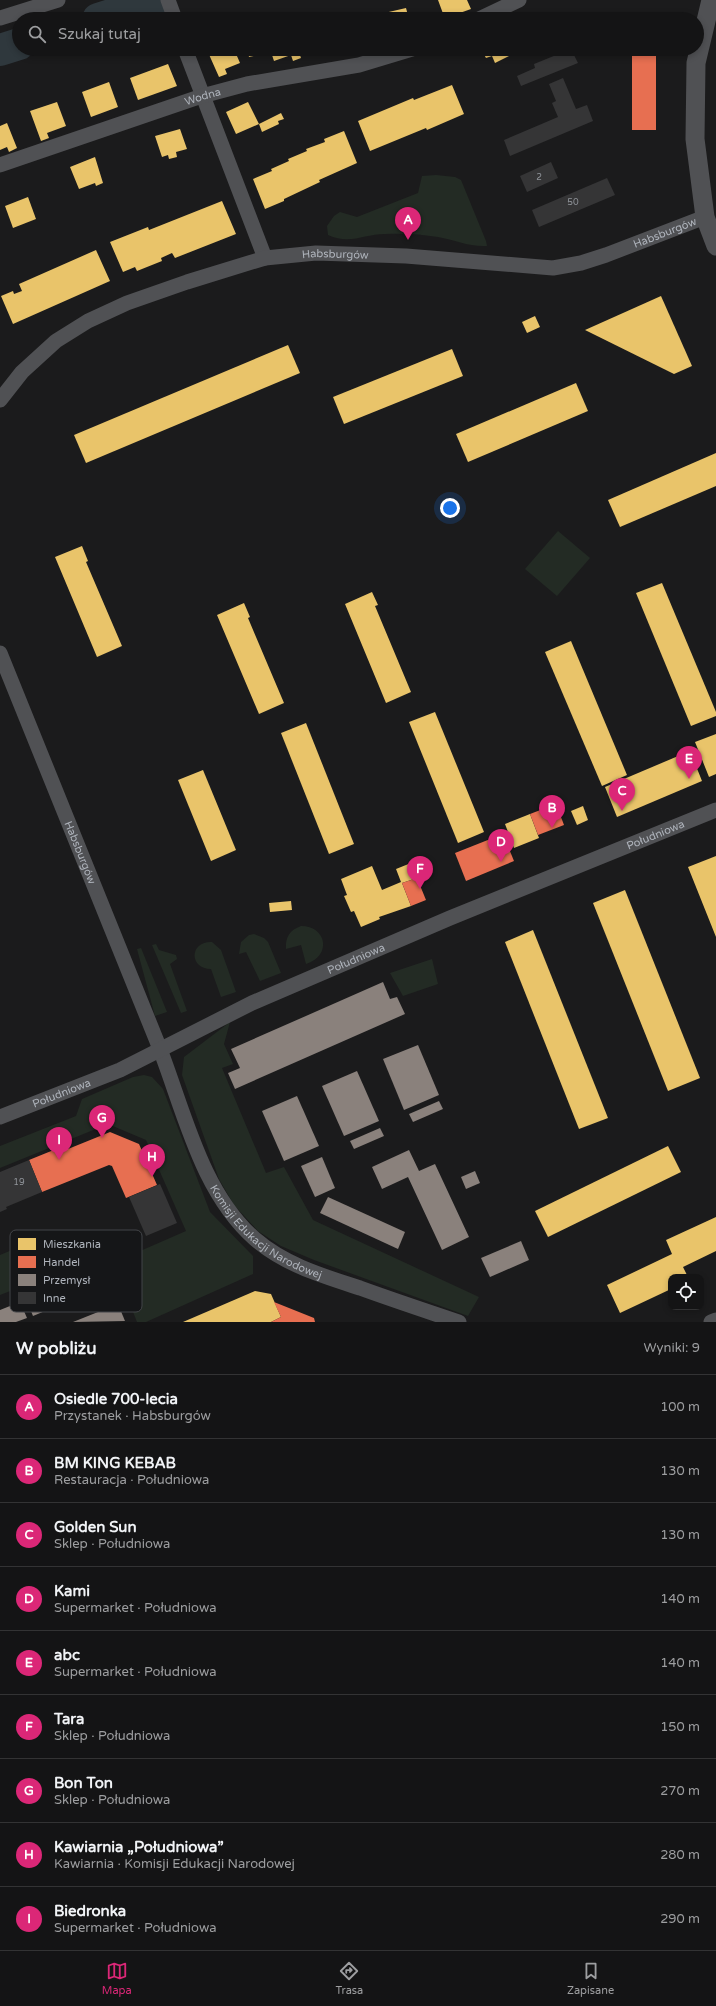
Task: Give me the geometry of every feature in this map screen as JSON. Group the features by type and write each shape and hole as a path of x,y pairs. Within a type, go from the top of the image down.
{"street":[{"path":"19,12 58,0"},
{"path":"494,12 519,0"},
{"path":"704,29 711,0"},
{"path":"0,18 12,14"},
{"path":"188,56 265,258"},
{"name":"Wodna","path":"0,166 202,96 247,84 359,65 389,56"},
{"path":"698,56 694,95 695,140 705,217 716,246"},
{"name":"Habsburgów","path":"0,400 22,372 56,341 88,321 127,303 187,282 265,258 316,253 406,256 553,268 581,263 606,255 705,217"},
{"name":"Habsburgów","path":"0,653 161,1051"},
{"name":"Południowa","path":"0,1117 104,1077 161,1051 200,1028 252,1003 450,918 716,810"},
{"name":"Komisji Edukacji Narodowej","path":"161,1051 203,1163 219,1196 233,1216 254,1238 279,1257 314,1272 458,1322"},
{"path":"711,1322 716,1320"}],"shaded area":[{"path":"436,175 455,177 461,180 487,246 412,234 377,234 350,239 336,238 328,235 327,226 334,216 340,212 357,217 418,193 422,176"},
{"path":"558,531 590,558 557,596 525,569"},
{"path":"301,926 310,927 316,931 321,936 323,942 323,948 320,955 306,964 301,945 286,949 286,941 289,934"},
{"path":"254,934 264,938 268,942 281,973 260,981 246,952 239,954 241,942 249,935"},
{"path":"212,942 221,950 236,992 221,997 211,969 204,968 199,965 195,955 199,946 204,943"},
{"path":"156,944 159,950 176,955 177,959 170,964 187,1011 181,1013 152,945"},
{"path":"141,948 167,1012 155,1016 137,949"},
{"path":"432,959 438,984 403,996 390,973"},
{"path":"230,1022 224,1044 233,1064 222,1068 266,1173 284,1167 313,1220 479,1297 468,1316 314,1260 281,1246 258,1231 234,1205 219,1179 182,1075 184,1057"},
{"path":"144,1075 152,1077 163,1089 210,1212 253,1256 253,1274 146,1322 137,1322 133,1312 142,1312 142,1250 186,1231 146,1140 108,1124 0,1168 0,1146 76,1116 82,1099 133,1077"},
{"path":"10,1251 10,1291 0,1295 0,1255"}],"building: Mieszkania":[{"path":"438,0 467,0 471,9 463,12 442,12"},
{"path":"406,8 407,12 389,12"},
{"path":"210,56 237,56 240,63 225,69 227,74 219,77"},
{"path":"272,56 288,56 274,61"},
{"path":"291,56 300,56 301,58 293,61"},
{"path":"492,56 509,56 495,63"},
{"path":"168,64 177,86 138,100 130,78"},
{"path":"109,82 118,107 91,117 82,92"},
{"path":"452,85 464,114 427,130 426,128 370,151 358,121 413,98 414,100"},
{"path":"57,102 66,126 47,133 49,138 41,141 30,111"},
{"path":"248,102 259,124 236,134 226,112"},
{"path":"281,113 284,119 278,121 279,124 262,132 259,124"},
{"path":"7,123 17,148 9,152 7,147 0,150 0,126"},
{"path":"180,129 187,149 176,152 177,157 169,159 168,155 162,157 155,136"},
{"path":"344,131 357,163 319,180 320,182 265,209 253,179 272,171 271,169 289,161 288,159 307,151 306,149 325,142 324,139"},
{"path":"95,157 103,183 96,186 95,183 79,189 70,167"},
{"path":"28,197 36,219 13,228 5,206"},
{"path":"222,201 236,234 175,258 172,253 161,258 162,261 137,271 135,267 123,272 110,242 148,227 149,230"},
{"path":"96,250 110,281 13,324 1,296 13,291 14,294 22,291 19,284"},
{"path":"661,296 692,366 674,374 585,330"},
{"path":"535,316 540,327 527,333 522,322"},
{"path":"288,345 300,373 86,463 74,435"},
{"path":"452,349 463,376 344,424 333,397"},
{"path":"576,383 588,411 468,462 456,434"},
{"path":"716,453 716,486 620,527 608,500"},
{"path":"82,546 88,561 86,562 122,646 97,657 55,557"},
{"path":"662,583 716,712 716,716 691,726 636,593"},
{"path":"372,592 378,605 375,606 411,692 386,703 345,604"},
{"path":"244,603 250,617 248,618 284,703 259,714 217,615"},
{"path":"571,641 627,775 602,786 545,652"},
{"path":"435,712 484,832 458,843 409,722"},
{"path":"306,723 354,844 329,854 281,733"},
{"path":"716,734 716,774 709,777 695,742"},
{"path":"690,751 702,781 617,817 605,787"},
{"path":"203,770 236,850 211,861 178,780"},
{"path":"583,806 588,820 577,825 571,811"},
{"path":"530,814 539,838 514,848 505,824"},
{"path":"716,856 716,937 688,867"},
{"path":"411,863 417,878 402,883 411,906 379,917 380,919 361,927 354,911 351,912 344,896 347,895 341,879 372,866 382,890 401,882 396,869"},
{"path":"625,890 700,1078 668,1091 593,903"},
{"path":"291,901 292,910 270,912 269,903"},
{"path":"533,930 608,1118 579,1129 505,942"},
{"path":"668,1146 681,1172 548,1237 535,1211"},
{"path":"716,1217 716,1251 683,1267 686,1274 668,1274 668,1290 620,1313 607,1285 672,1254 666,1240"},
{"path":"255,1291 271,1294 281,1317 271,1322 183,1322"}],"building: Handel":[{"path":"632,56 656,56 656,130 632,130"},
{"path":"556,804 564,825 538,835 530,814"},
{"path":"503,834 514,861 466,881 455,853"},
{"path":"417,878 426,900 411,906 402,883"},
{"path":"110,1132 139,1144 157,1185 126,1198 112,1166 109,1165 42,1192 29,1160 66,1145 68,1149"},
{"path":"274,1302 314,1318 315,1322 271,1322 281,1317"}],"building: Przemysł":[{"path":"383,982 390,999 397,997 405,1014 235,1089 228,1073 240,1068 231,1049"},
{"path":"418,1045 439,1095 404,1110 383,1059"},
{"path":"357,1071 379,1121 344,1136 322,1086"},
{"path":"297,1096 319,1146 284,1161 262,1111"},
{"path":"439,1101 443,1109 413,1122 409,1114"},
{"path":"380,1128 384,1136 354,1149 350,1141"},
{"path":"409,1150 419,1171 435,1164 469,1237 442,1250 408,1177 382,1189 372,1167"},
{"path":"322,1157 335,1188 315,1197 301,1166"},
{"path":"475,1171 480,1183 466,1189 461,1177"},
{"path":"328,1197 405,1232 398,1249 320,1213"},
{"path":"521,1241 529,1260 490,1277 481,1258"},
{"path":"10,1306 10,1312 24,1312 27,1318 16,1322 0,1322 0,1310"},
{"path":"31,1312 43,1312 33,1316"},
{"path":"98,1312 121,1312 125,1321 73,1322"}],"building: Inne":[{"path":"554,56 574,56 578,63 521,86 517,76 535,68 534,64"},
{"path":"563,78 576,109 587,105 593,121 510,156 504,140 558,117 552,103 556,101 549,84"},
{"path":"551,162 558,178 527,192 520,176"},
{"path":"607,178 615,195 539,227 532,210"},
{"path":"29,1160 42,1192 6,1207 7,1209 0,1212 0,1172"},
{"path":"160,1184 177,1223 146,1236 129,1197"}],"waterway":[{"path":"120,12 158,0"},
{"path":"0,50 12,46"}],"place":[{"name":"Osiedle 700-lecia","path":"408,240"},
{"name":"abc","path":"689,779"},
{"name":"Golden Sun","path":"622,811"},
{"name":"BM KING KEBAB","path":"552,828"},
{"name":"Kami","path":"501,862"},
{"name":"Tara","path":"420,889"},
{"name":"Bon Ton","path":"102,1138"},
{"name":"Biedronka","path":"59,1160"},
{"name":"Kawiarnia „Południowa”","path":"152,1177"}]}
